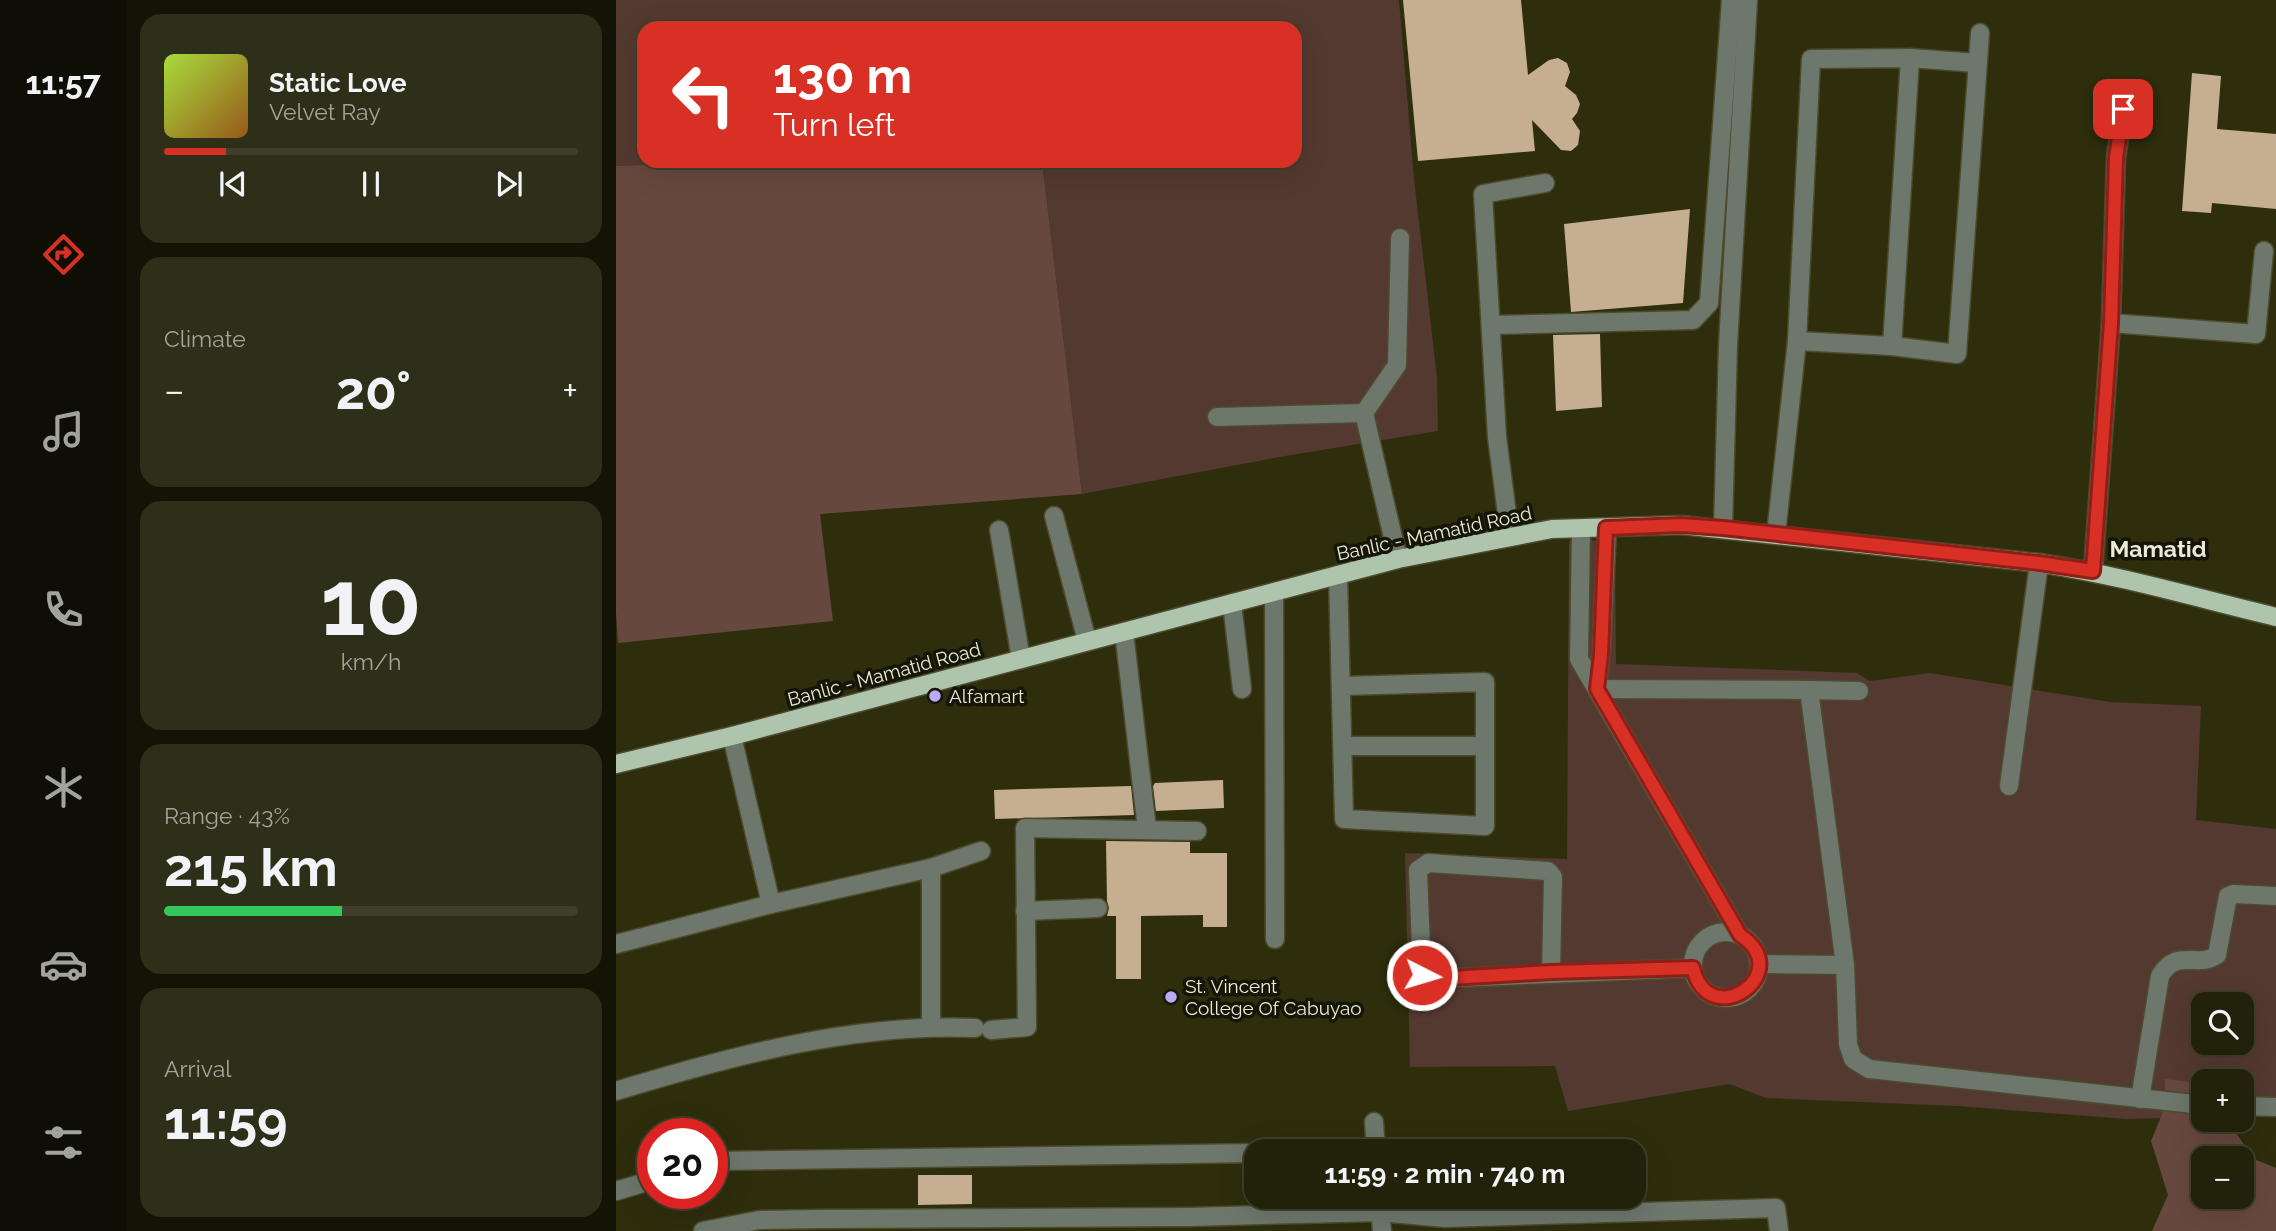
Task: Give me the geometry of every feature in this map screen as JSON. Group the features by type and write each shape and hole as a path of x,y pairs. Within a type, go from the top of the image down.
{"main road":[{"name":"Banlic - Mamatid Road","path":"616,764 732,736 1398,559 1552,529 1681,525 2039,563 2093,571 2276,617"}],"street":[{"path":"1492,325 1693,320 1709,303 1731,0"},
{"path":"1723,528 1728,345 1748,0"},
{"path":"1797,341 1892,346 1957,354 1980,33"},
{"path":"1776,534 1797,341 1811,59 1910,58 1977,63"},
{"path":"1892,346 1910,58"},
{"path":"2093,571 2111,323 2116,158 2123,109"},
{"path":"1510,537 1497,437 1483,194 1545,183"},
{"path":"1398,559 1364,413 1396,365 1400,238"},
{"path":"2111,323 2256,334 2264,251"},
{"path":"1217,417 1364,413"},
{"path":"1054,516 1087,641"},
{"path":"1597,689 1606,528"},
{"path":"1581,529 1579,659 1740,935 1754,947 1759,964 1758,973 1749,989 1741,994 1726,998 1704,989 1698,983 1693,968 1695,951 1706,938 1722,932 1740,935"},
{"path":"999,530 1021,659"},
{"path":"2009,786 2039,563"},
{"path":"1338,575 1344,819 1485,826 1486,682 1342,686"},
{"path":"1274,592 1275,939"},
{"path":"1232,603 1242,689"},
{"path":"1124,632 1147,829"},
{"path":"1597,689 1859,691"},
{"path":"1809,690 1846,965 1848,1044 1853,1059 1869,1069 2191,1104"},
{"path":"732,736 771,904"},
{"path":"1343,746 1484,746"},
{"path":"616,1091 661,1077 807,1042 931,1027 1027,1027 1025,828 1196,831"},
{"path":"616,944 771,904 931,868 981,851"},
{"path":"1551,972 1551,873 1428,863 1418,870 1422,975 1434,979 1693,968"},
{"path":"931,868 931,1027"},
{"path":"2140,1099 2160,976 2167,965 2182,959 2210,960 2217,955 2228,896 2276,896"},
{"path":"1025,911 1098,908"},
{"path":"1759,964 1846,965"},
{"path":"2254,1106 2276,1107"},
{"path":"1374,1122 1375,1139"},
{"path":"728,1161 1244,1153"},
{"path":"616,1191 637,1185"},
{"path":"1393,1209 1446,1225 1776,1208 1779,1231"},
{"path":"703,1231 821,1225 1317,1223 1366,1209"},
{"path":"1380,1209 1381,1231"}],"shaded area":[{"path":"616,0 1399,0 1414,179 1437,377 1438,431 1082,494 1043,168 1302,168 1302,21 637,21 637,165 616,166"},
{"path":"616,166 1043,168 1082,494 820,514 833,621 618,643"},
{"path":"1615,540 1616,664 1857,673 1870,681 1930,673 2110,702 2201,706 2196,820 2276,829 2276,1115 2254,1115 2254,1069 2191,1069 2191,1117 2126,1119 1957,1106 1766,1098 1729,1084 1568,1111 1555,1066 1410,1067 1405,853 1567,859 1569,541"},
{"path":"2165,1079 2191,1082 2191,1132 2235,1132 2245,1146 2191,1146 2191,1209 2254,1209 2254,1159 2276,1168 2276,1231 2152,1231 2168,1195 2151,1141 2165,1107"}],"building":[{"path":"1403,0 1521,0 1528,75 1549,60 1558,58 1567,63 1570,72 1565,86 1576,95 1580,104 1572,119 1580,131 1578,145 1571,151 1561,150 1532,120 1535,151 1418,161"},
{"path":"2192,73 2221,76 2217,129 2276,134 2276,209 2212,203 2211,213 2182,211"},
{"path":"1690,209 1683,303 1571,312 1564,224"},
{"path":"1600,334 1602,407 1556,411 1553,335"},
{"path":"1223,780 1224,808 1156,811 1153,786 1155,783"},
{"path":"1131,786 1134,815 995,819 994,790"},
{"path":"1106,841 1190,842 1190,853 1227,853 1227,927 1203,927 1203,915 1141,916 1141,979 1116,979 1116,916 1107,916 1109,908"},
{"path":"918,1175 972,1175 972,1204 918,1205"}],"place":[{"name":"Alfamart","path":"935,696"},
{"name":"St. Vincent College Of Cabuyao","path":"1171,997"}],"district":[{"name":"Mamatid","path":"2158,548"}],"route":[{"path":"1422,975 1434,979 1693,968 1698,983 1704,989 1710,994 1726,998 1749,989 1758,973 1758,955 1754,947 1740,935 1597,689 1606,528 1681,525 1723,528 2093,571 2111,323 2116,158 2123,109"}]}
